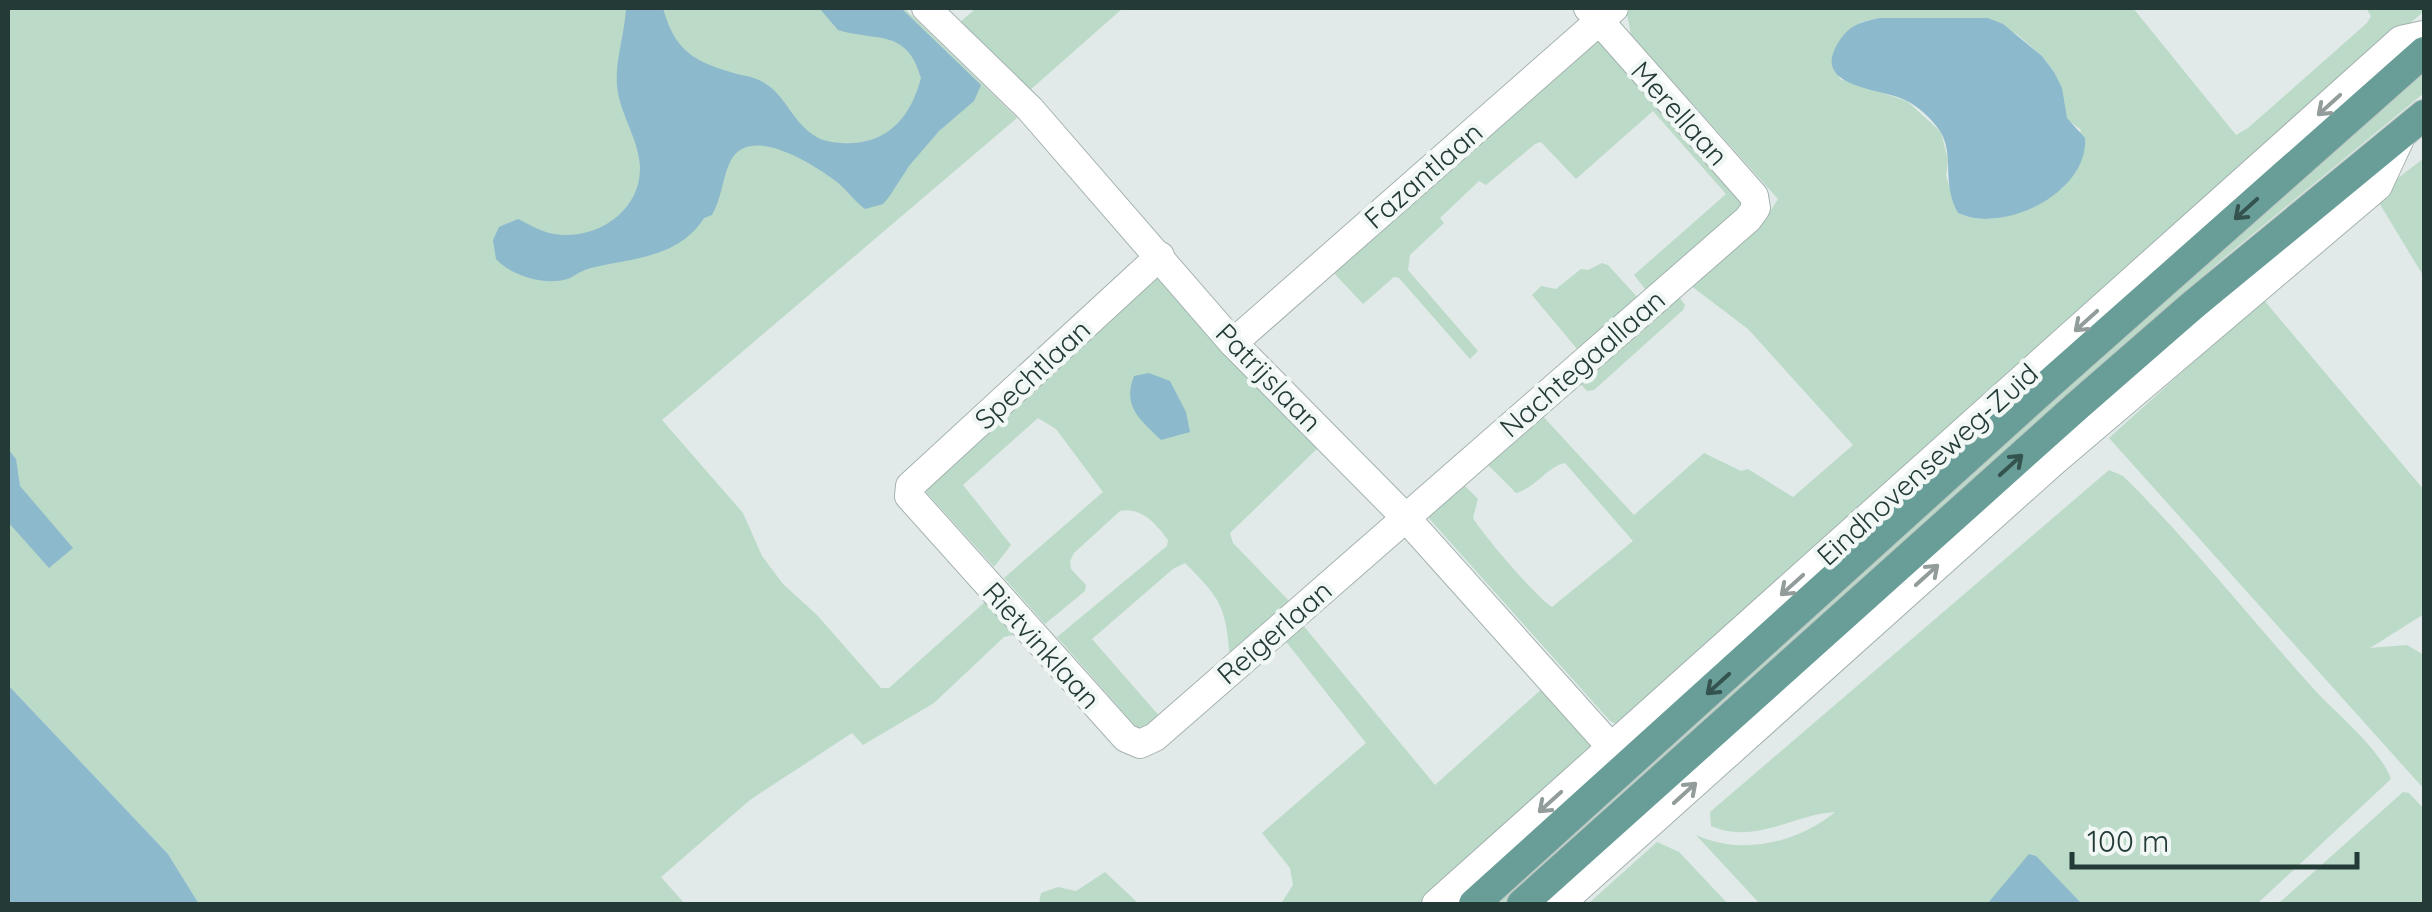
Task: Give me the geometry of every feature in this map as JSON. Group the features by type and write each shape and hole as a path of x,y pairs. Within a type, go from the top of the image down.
{"main road":[{"name":"Eindhovenseweg-Zuid","path":"1474,904 2424,52"},
{"name":"Eindhovenseweg-Zuid","path":"1522,904 2076,407 2414,123"}],"street":[{"name":"Patrijslaan","path":"926,8 1030,109 1233,342 1405,516 1611,747"},
{"name":"Merellaan","path":"1600,12 1754,196 1756,208"},
{"name":"Fazantlaan","path":"1233,342 1600,12"},
{"name":"Eindhovenseweg-Zuid","path":"1436,904 2401,40 2424,34"},
{"name":"Eindhovenseweg-Zuid","path":"1560,904 2053,462 2378,186 2414,123"},
{"name":"Nachtegaallaan","path":"1405,516 1756,208"},
{"name":"Spechtlaan","path":"909,496 910,486 1160,256"},
{"name":"Rietvinklaan","path":"909,496 1126,738 1140,744"},
{"name":"Reigerlaan","path":"1140,744 1155,737 1405,516"}],"green space":[{"path":"8,8 904,8 1017,118 662,420 743,513 762,556 783,584 817,615 881,688 889,688 995,593 1029,631 1004,637 934,703 863,745 852,733 750,800 661,877 685,904 199,904 168,854 8,685"},
{"path":"976,8 1123,8 1029,91 958,24"},
{"path":"1631,8 2133,8 2236,135 2367,23 2371,16 2366,8 2424,8 1618,725 1610,721 1426,515 1461,482 1478,499 1473,518 1479,527 1522,579 1552,607 1633,541 1565,463 1516,493 1484,461 1539,412 1634,515 1704,453 1741,471 1748,469 1793,497 1853,445 1748,329 1686,282 1768,215 1778,199 1631,35 1627,14","holes":["1879,18 1988,18 2018,35 2042,56 2054,72 2067,119 2081,130 2063,187 2013,214 1985,219 1958,213 1946,176 1948,160 1941,132 1907,101 1840,79 1833,58 1861,22"]},
{"path":"1590,40 1604,40 1750,200 1646,290 1634,275 1726,194 1653,111 1576,179 1541,142 1535,144 1486,185 1479,181 1440,218 1444,223 1410,255 1408,270 1478,351 1470,359 1399,278 1394,277 1363,304 1331,270"},
{"path":"2424,67 2424,93 2219,262 1505,904 1493,904"},
{"path":"2424,158 2424,277 2375,196"},
{"path":"1602,263 1638,298 1578,350 1532,295 1541,286 1556,289 1581,269"},
{"path":"1157,276 1319,447 1230,533 1233,543 1293,605 1230,659 1220,605 1185,563 1092,639 1161,718 1146,731 1139,730 1057,637 1167,546 1168,540 1159,528 1141,514 1120,511 1074,553 1071,569 1086,585 1085,591 1045,624 1004,578 1103,492 1056,429 1038,418 963,485 1011,545 994,567 923,484"},
{"path":"1675,291 1685,305 1683,310 1594,390 1587,391 1576,379"},
{"path":"2263,299 2424,490 2424,614 2370,648 2407,645 2424,655 2424,789 2109,438"},
{"path":"2109,470 2123,476 2172,527 2312,687 2367,743 2391,779 2257,904 2082,904 2032,854 1987,904 1760,904 1696,835 1732,845 1768,843 1804,832 1835,812 1743,832 1711,826 1710,812"},
{"path":"1302,624 1435,785 1545,686 1599,746 1425,904 1266,904 1282,902 1293,885 1290,868 1262,833 1366,743 1284,639"},
{"path":"2403,792 2424,809 2424,904 2278,904"},
{"path":"1657,842 1679,852 1728,904 1588,904"},
{"path":"1105,872 1139,904 1039,904 1041,893 1058,887 1076,891"}],"water":[{"path":"626,8 663,8 674,35 689,53 709,65 763,82 779,95 805,129 829,142 857,143 883,135 910,106 921,78 908,51 899,44 838,30 819,8 901,8 981,85 974,101 939,131 883,204 865,209 837,182 814,167 785,152 755,145 743,148 733,157 712,215 668,249 588,269 561,280 520,275 496,259 493,240 499,227 518,219 554,234 585,233 613,220 633,197 639,157 617,85"},
{"path":"1879,18 1988,18 2003,24 2042,56 2062,88 2067,118 2085,138 2083,158 2073,176 2040,204 2019,213 1977,218 1958,213 1950,190 1947,150 1933,122 1910,103 1851,84 1833,68 1832,56 1844,35 1856,25"},
{"path":"1149,373 1170,381 1186,412 1190,432 1161,440 1135,412 1130,396 1134,376"},
{"path":"8,449 16,459 20,486 73,548 49,568 8,522"},
{"path":"8,685 168,854 199,904 8,904"},
{"path":"2029,854 2036,856 2082,904 1987,904"}]}
